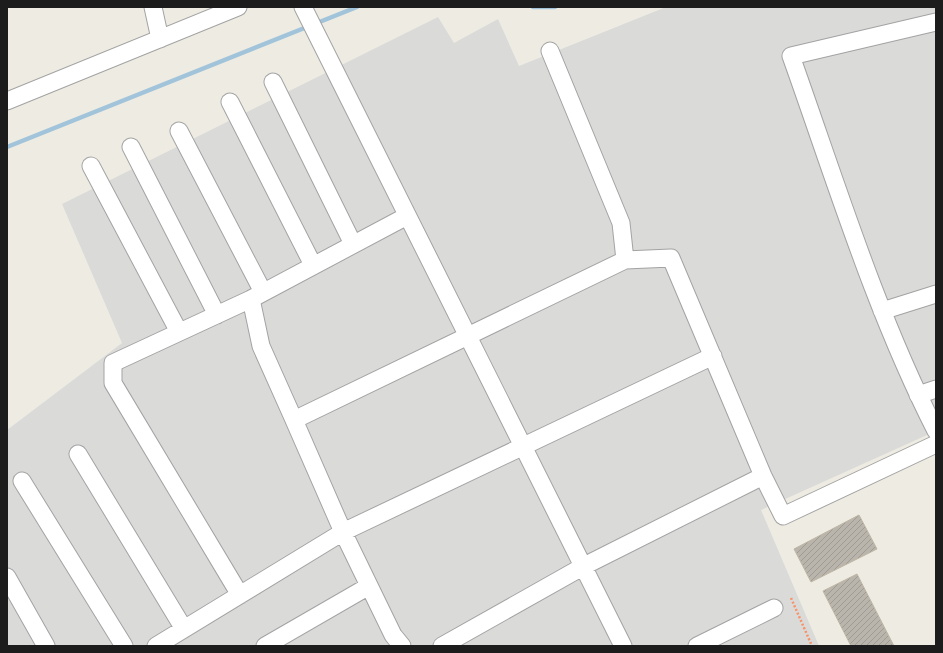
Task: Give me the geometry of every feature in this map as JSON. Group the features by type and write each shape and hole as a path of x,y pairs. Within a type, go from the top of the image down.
{"street":[{"path":"153,7 160,39"},
{"path":"7,101 238,7"},
{"path":"305,11 623,646"},
{"path":"936,22 790,56 828,159 851,231 882,311 918,395 936,431"},
{"path":"550,51 621,223 626,260"},
{"path":"273,82 353,244"},
{"path":"230,102 313,265"},
{"path":"179,131 257,295 261,346 343,532 393,635 402,646"},
{"path":"131,147 216,314"},
{"path":"91,166 179,332"},
{"path":"240,595 113,383 113,363 257,295 407,216"},
{"path":"294,420 467,335 626,260 671,258 763,476 783,516 936,444"},
{"path":"882,311 936,294"},
{"path":"156,646 343,532 523,445 713,356"},
{"path":"918,395 936,389"},
{"path":"78,454 184,629"},
{"path":"442,646 584,566 763,476"},
{"path":"22,481 124,646"},
{"path":"7,578 46,646"},
{"path":"265,646 369,586"},
{"path":"697,646 774,608"}],"path":[{"path":"790,598 812,646"}],"shaded area":[{"path":"666,7 936,7 936,431 761,510 819,646 7,646 7,430 122,343 62,204 438,17 454,43 498,19 519,66"}],"building":[{"path":"859,515 877,549 811,582 794,549"},
{"path":"857,574 894,646 851,646 823,591"}],"waterway":[{"path":"7,147 357,7"},
{"path":"533,7 555,7"}]}
